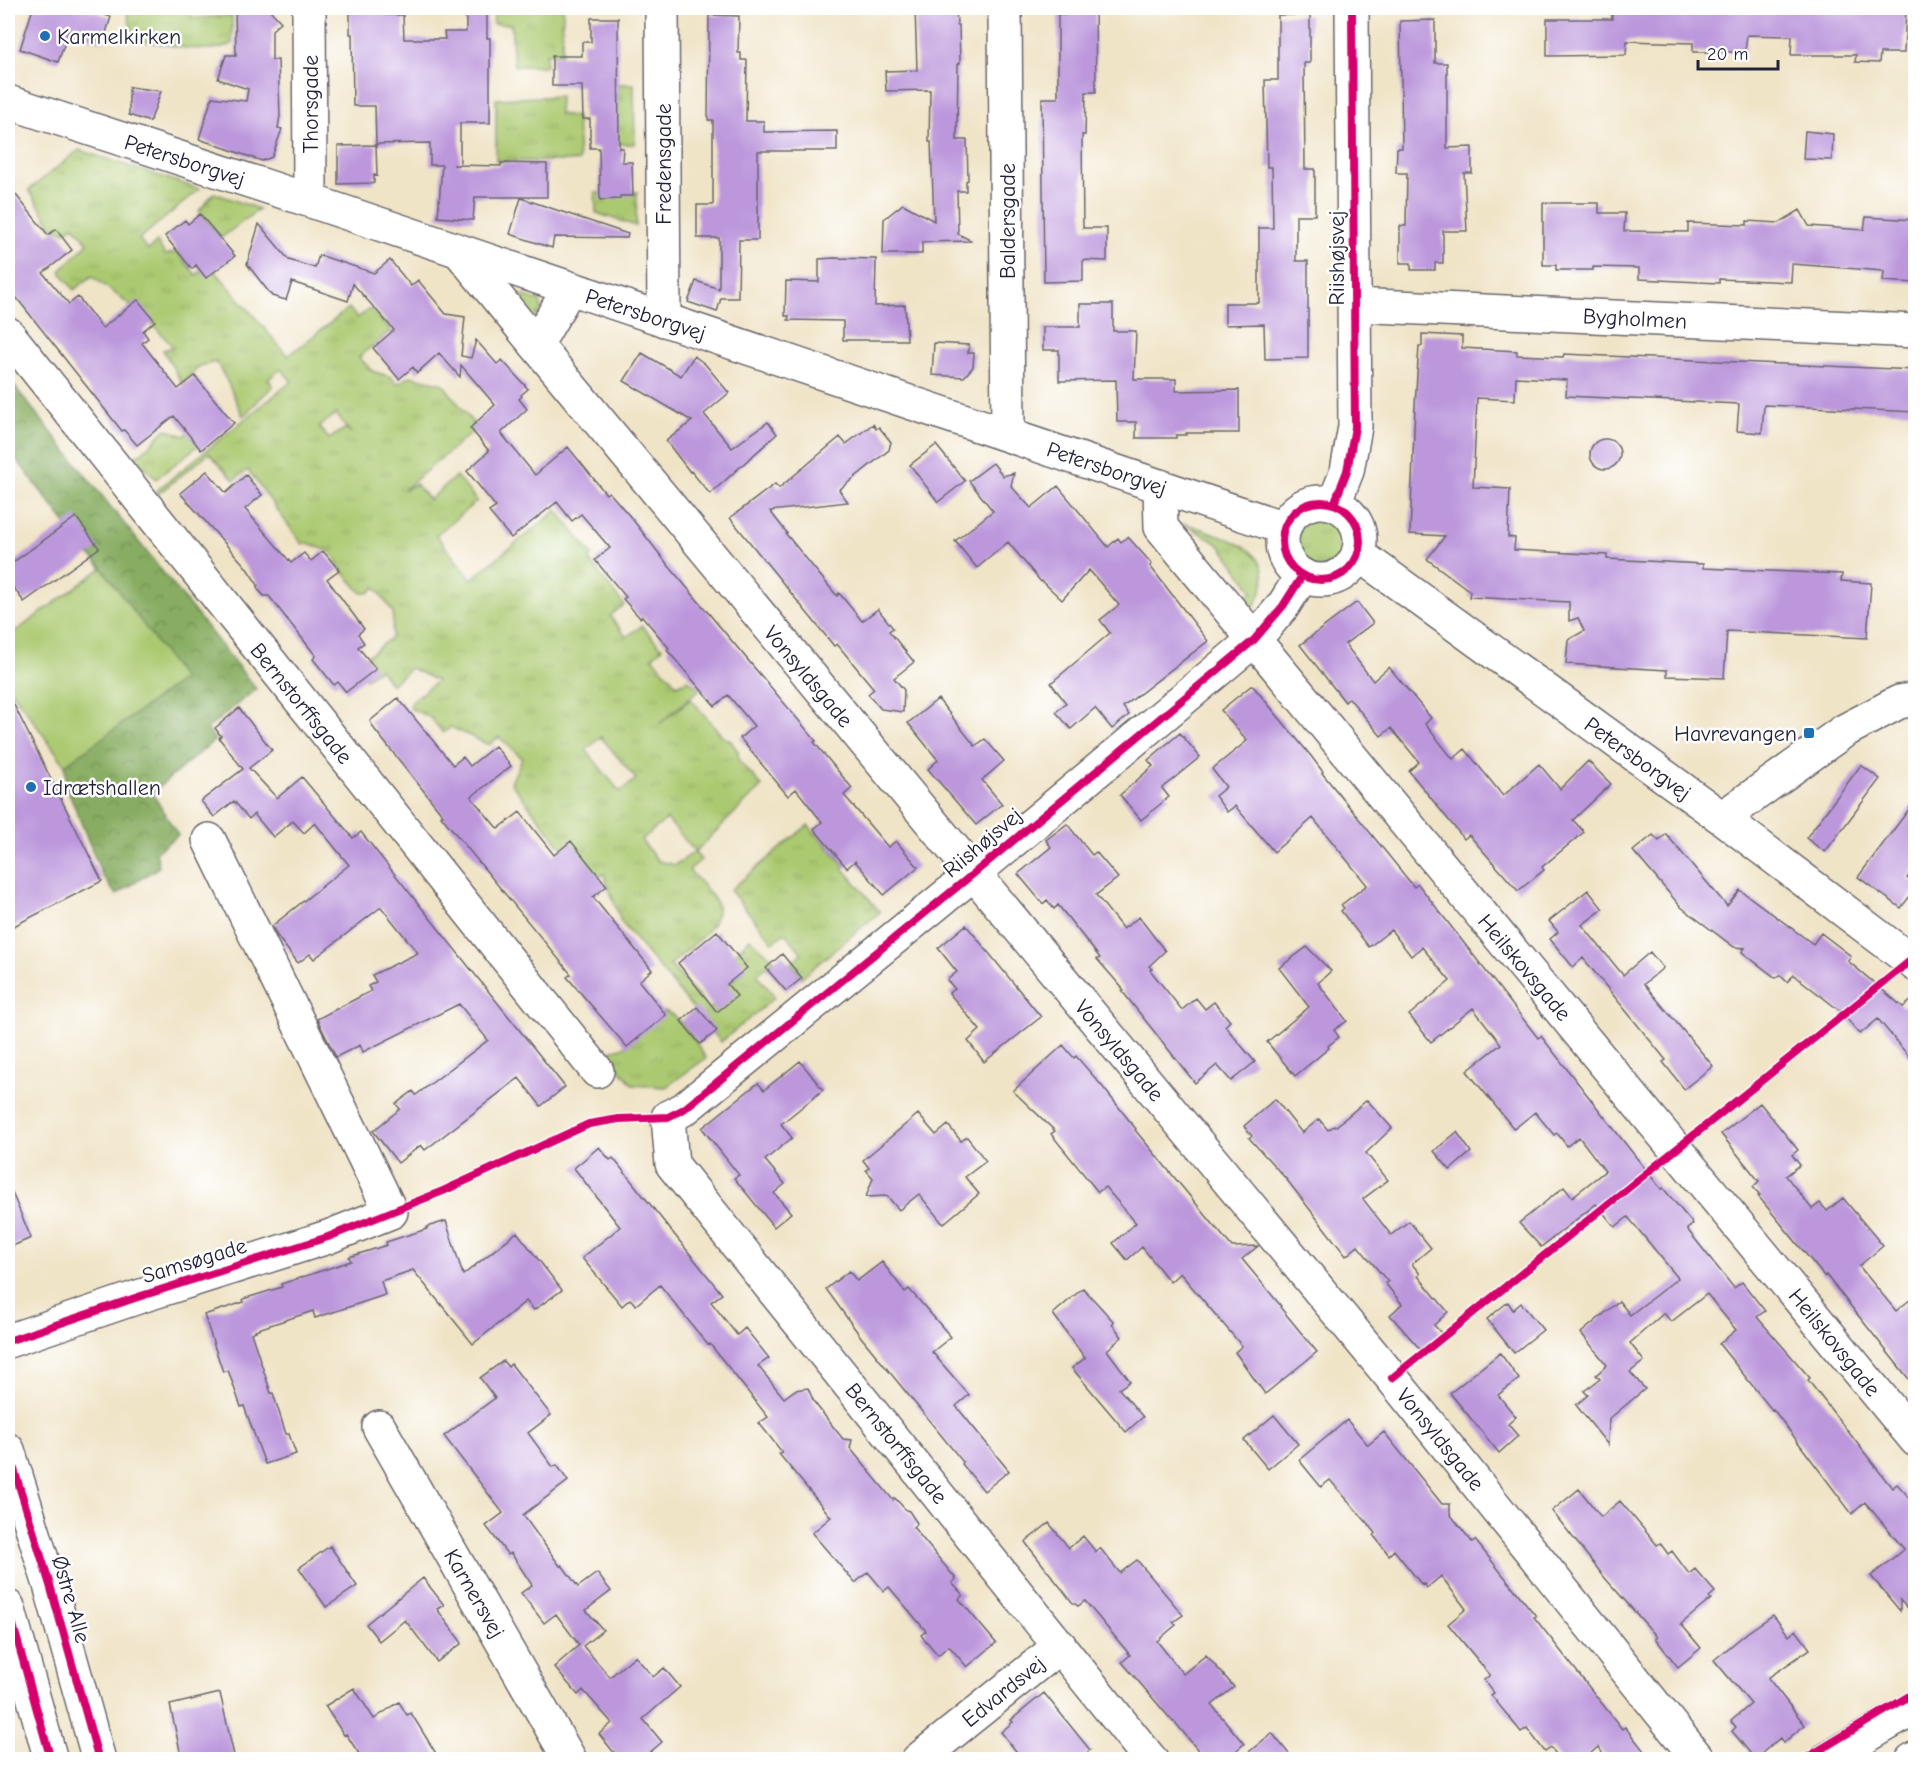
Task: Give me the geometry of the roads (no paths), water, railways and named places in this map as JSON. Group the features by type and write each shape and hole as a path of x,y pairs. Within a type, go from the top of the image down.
{"street":[{"name":"Thorsgade","path":"308,200 310,185 309,8"},
{"name":"Fredensgade","path":"662,8 664,320"},
{"name":"Baldersgade","path":"1005,8 1008,435"},
{"name":"Riishøjsvej","path":"1334,504 1347,471 1355,427 1352,8"},
{"name":"Petersborgvej","path":"8,102 308,200 1284,528"},
{"name":"Vonsyldsgade","path":"460,252 1392,1378 1699,1760"},
{"path":"536,345 569,289"},
{"name":"Bygholmen","path":"1354,305 1916,331"},
{"name":"Bernstorffsgade","path":"8,334 597,1071"},
{"name":"Heilskovsgade","path":"1160,486 1161,527 1916,1440"},
{"path":"1321,502 1334,504 1344,510 1356,524 1360,542 1358,554 1351,566 1341,575 1328,580 1315,580 1302,576 1293,569 1283,550 1284,528 1290,517 1299,509 1321,502"},
{"name":"Petersborgvej","path":"1358,554 1722,818 1916,964"},
{"name":"Riishøjsvej","path":"668,1117 684,1109 973,874 1254,640 1283,606 1302,576"},
{"path":"1722,818 1844,731 1899,702 1916,699"},
{"name":"Samsøgade","path":"8,1341 328,1237 391,1212 209,840"},
{"name":"Bernstorffsgade","path":"668,1117 672,1164 1152,1760"},
{"name":"Karnersvej","path":"379,1427 570,1760"},
{"name":"Østre Alle","path":"8,1450 50,1585 99,1760"},
{"path":"8,1606 51,1760"},
{"name":"Edvardsvej","path":"918,1760 1060,1646"},
{"path":"1826,1760 1916,1707"}],"place":[{"name":"Karmelkirken","path":"45,36"},
{"name":"Havrevangen","path":"1809,733"},
{"name":"Idrætshallen","path":"31,787"}]}
